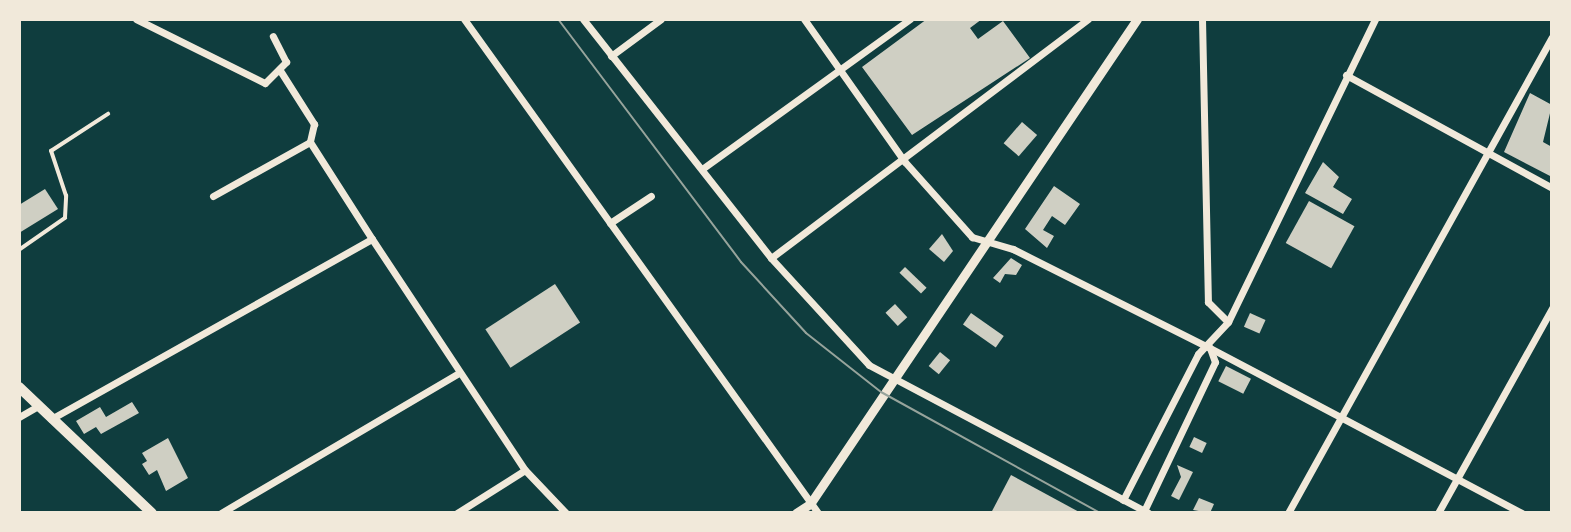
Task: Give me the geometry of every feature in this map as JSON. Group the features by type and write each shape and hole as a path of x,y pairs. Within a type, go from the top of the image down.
{"main road":[{"path":"19,387 152,513"}],"street":[{"path":"136,19 253,80 265,83 281,72 286,62 273,36"},
{"path":"464,19 818,513"},
{"path":"583,19 771,258 869,365 890,379 1146,512 1215,362 1210,348"},
{"path":"611,56 661,19"},
{"path":"804,19 905,162 985,244 1013,249 1342,414 1522,513"},
{"path":"702,169 909,19"},
{"path":"771,258 905,162 1088,19"},
{"path":"796,513 810,504 890,379 1137,19"},
{"path":"1202,19 1208,302 1228,322"},
{"path":"1123,500 1198,354 1210,348 1228,322 1346,75 1376,19"},
{"path":"1288,513 1552,37"},
{"path":"281,72 314,124 310,142 372,239 525,470 566,513"},
{"path":"1346,75 1552,188"},
{"path":"214,196 310,142"},
{"path":"610,223 651,196"},
{"path":"51,419 372,239"},
{"path":"1438,513 1552,308"},
{"path":"221,513 459,373"},
{"path":"19,417 38,406"},
{"path":"457,513 525,470"}],"lane":[{"path":"19,250 65,218 66,196 51,151 108,114"}],"building":[{"path":"927,19 982,19 970,28 978,39 1003,21 1030,58 912,135 862,67"},
{"path":"1530,93 1552,105 1543,142 1552,147 1552,177 1504,152"},
{"path":"1022,122 1037,135 1019,156 1004,143"},
{"path":"1323,162 1339,177 1333,187 1352,199 1343,214 1305,193"},
{"path":"1054,186 1080,204 1065,225 1052,216 1043,230 1054,236 1047,248 1025,229"},
{"path":"45,189 58,209 19,233 19,205"},
{"path":"1309,201 1354,226 1331,268 1286,243"},
{"path":"942,234 953,251 944,262 929,249"},
{"path":"1011,258 1022,265 1016,275 1005,274 1000,283 993,278"},
{"path":"905,267 927,288 921,294 899,273"},
{"path":"555,284 580,323 510,368 485,329"},
{"path":"895,304 907,317 898,326 885,313"},
{"path":"971,313 1004,336 996,347 963,324"},
{"path":"1250,313 1266,320 1259,334 1244,327"},
{"path":"940,352 950,360 939,374 929,366"},
{"path":"1226,366 1251,379 1243,394 1218,381"},
{"path":"132,402 139,413 101,434 96,427 84,434 76,421 100,407 106,417"},
{"path":"1194,437 1207,443 1202,453 1189,447"},
{"path":"168,438 188,478 166,491 157,470 149,475 142,464 147,461 142,453"},
{"path":"1177,465 1193,472 1179,500 1171,496 1181,477"},
{"path":"1011,475 1081,513 991,513"},
{"path":"1199,498 1214,504 1210,513 1193,510"}],"tram line":[{"path":"558,19 741,262 806,333 881,392 1100,513"}]}
